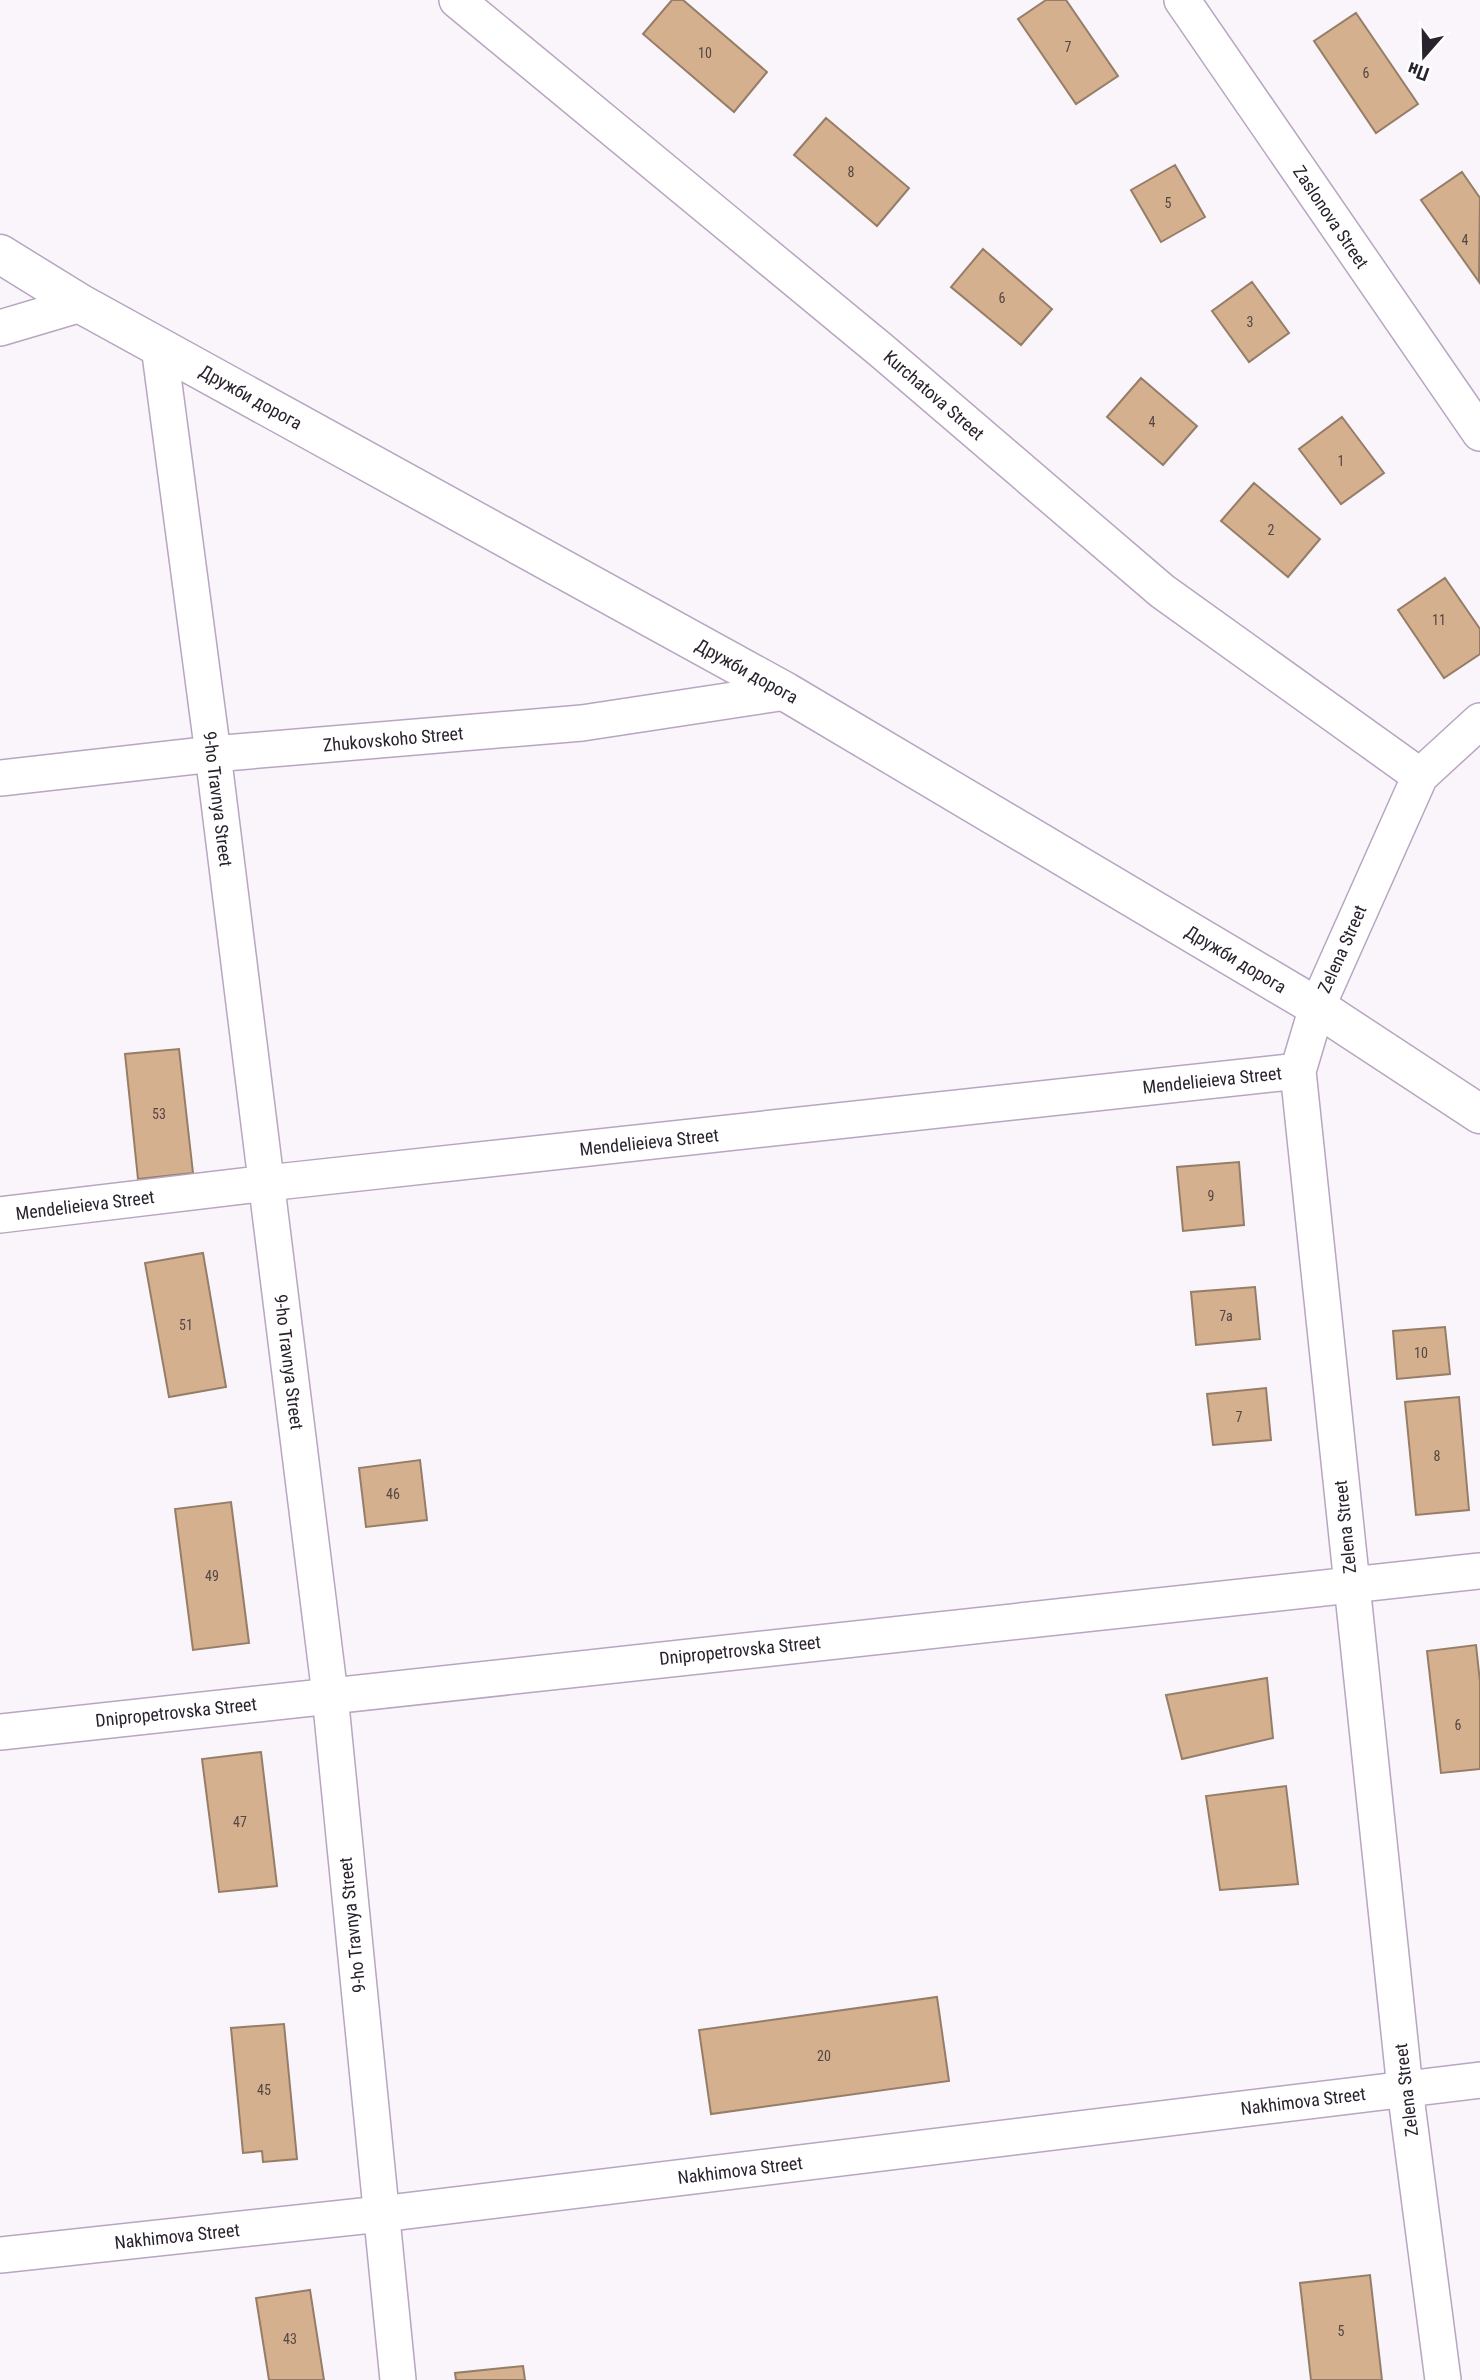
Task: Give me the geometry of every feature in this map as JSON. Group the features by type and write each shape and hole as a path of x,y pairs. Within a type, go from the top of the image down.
{"street":[{"name":"Kurchatova Street","path":"457,0 882,351 1162,591 1420,776"},
{"name":"Zaslonova Street","path":"1182,0 1480,433"},
{"name":"Дружби дорога","path":"0,254 81,304 786,692 1317,1007 1477,1108"},
{"path":"0,328 81,304"},
{"name":"9-ho Travnya Street","path":"159,346 213,754 330,1695 398,2380"},
{"name":"Zhukovskoho Street","path":"0,778 213,754 582,723 786,692"},
{"name":"Zelena Street","path":"1443,2380 1405,2089 1298,1071 1317,1007 1420,776 1480,721"},
{"name":"Mendelieieva Street","path":"0,1214 1298,1071"},
{"name":"Dnipropetrovska Street","path":"0,1732 1480,1571"},
{"name":"Nakhimova Street","path":"0,2255 381,2214 1480,2080"}],"building":[{"path":"672,0 683,0 767,72 734,112 643,34"},
{"path":"1046,0 1066,0 1118,76 1076,104 1018,19"},
{"path":"1356,13 1418,104 1376,133 1314,41"},
{"path":"826,118 909,188 877,226 794,155"},
{"path":"1175,165 1205,217 1161,242 1131,190"},
{"path":"1462,172 1480,198 1479,282 1421,200"},
{"path":"983,249 1052,309 1021,345 951,287"},
{"path":"1252,282 1289,333 1249,362 1212,311"},
{"path":"1141,378 1197,426 1163,465 1107,417"},
{"path":"1342,417 1384,473 1341,504 1299,449"},
{"path":"1254,483 1320,539 1288,577 1221,521"},
{"path":"1445,578 1480,629 1480,654 1444,678 1398,610"},
{"path":"179,1049 193,1173 138,1179 125,1054"},
{"path":"1239,1162 1244,1225 1183,1231 1177,1167"},
{"path":"203,1253 226,1387 169,1397 145,1263"},
{"path":"1255,1287 1260,1339 1196,1345 1191,1292"},
{"path":"1445,1327 1450,1374 1397,1379 1393,1331"},
{"path":"1266,1388 1271,1440 1213,1445 1207,1394"},
{"path":"1459,1397 1469,1510 1416,1515 1405,1402"},
{"path":"420,1460 427,1520 366,1527 359,1468"},
{"path":"231,1502 249,1643 193,1650 175,1509"},
{"path":"1476,1645 1480,1682 1480,1769 1441,1773 1427,1651"},
{"path":"1267,1678 1273,1738 1182,1759 1166,1695"},
{"path":"261,1752 277,1886 219,1892 202,1759"},
{"path":"1286,1786 1298,1884 1220,1890 1206,1796"},
{"path":"937,1997 949,2081 711,2114 699,2030"},
{"path":"284,2024 297,2159 263,2162 262,2151 243,2153 231,2028"},
{"path":"1370,2275 1382,2380 1311,2380 1300,2283"},
{"path":"310,2290 324,2380 269,2380 256,2298"},
{"path":"523,2366 525,2380 456,2380 455,2373"}]}
